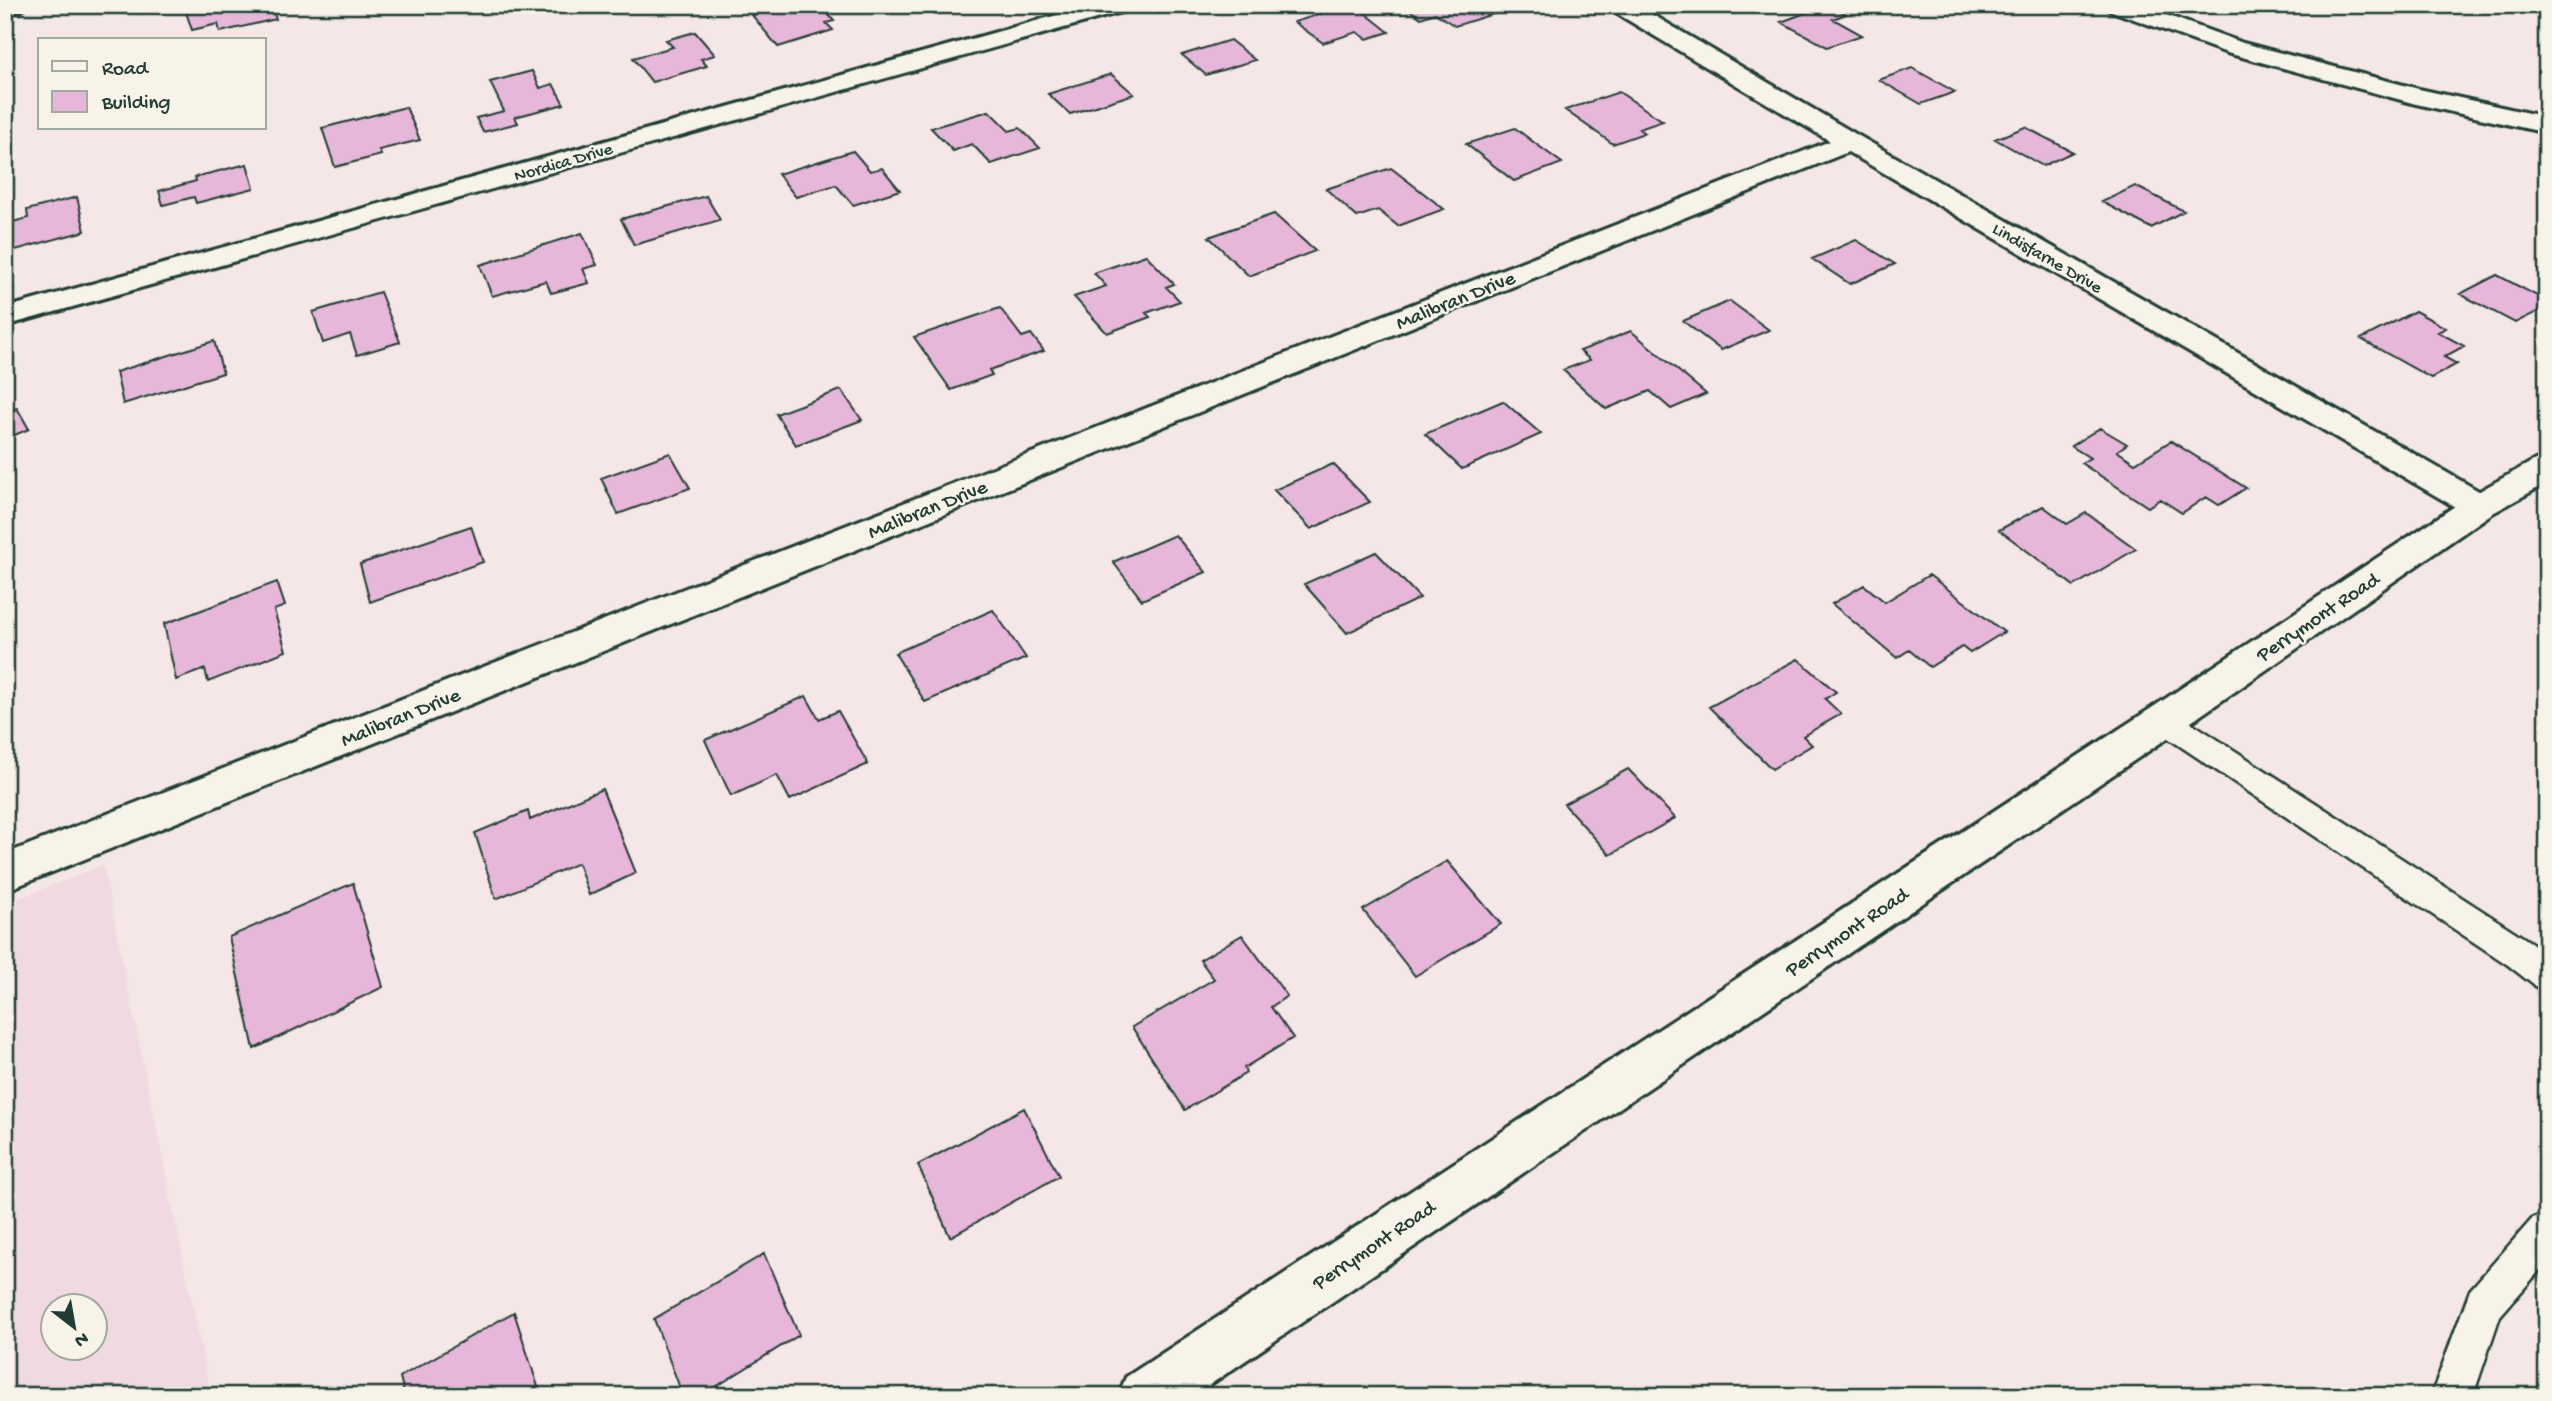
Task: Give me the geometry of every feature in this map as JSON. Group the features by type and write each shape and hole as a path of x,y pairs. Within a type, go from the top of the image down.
{"street":[{"path":"5,8 15,5"},
{"name":"Nordica Drive","path":"5,317 1120,5"},
{"name":"Lindisfarne Drive","path":"1619,5 2479,506"},
{"path":"2117,5 2235,48 2416,96 2547,125"},
{"name":"Malibran Drive","path":"5,873 1850,142"},
{"name":"Perrymont Road","path":"1145,1396 2164,720 2479,506 2547,468"}],"lane":[{"path":"2164,720 2520,954 2547,975"},
{"path":"2452,1396 2484,1304 2547,1232"}],"shaded area":[{"path":"103,865 211,1396 5,1396 5,904"}],"building":[{"path":"201,5 271,5 276,19 220,32 218,24 192,30 185,9"},
{"path":"792,5 820,5 834,21 826,23 833,30 778,47 752,15"},
{"path":"1355,5 1389,32 1367,39 1357,32 1323,43 1294,22"},
{"path":"1402,5 1490,5 1500,12 1455,26 1435,13 1421,18"},
{"path":"1830,5 1846,14 1833,19 1862,35 1827,47 1781,22 1811,11 1806,8"},
{"path":"695,32 715,55 701,59 707,66 652,82 633,58 673,47 666,40"},
{"path":"1230,40 1255,60 1206,75 1182,55"},
{"path":"1912,68 1955,92 1921,104 1879,80"},
{"path":"532,71 540,88 553,84 564,104 515,117 518,123 483,132 476,118 504,111 490,82"},
{"path":"1111,74 1134,94 1070,114 1048,94"},
{"path":"1619,92 1663,121 1639,129 1644,133 1613,144 1565,110"},
{"path":"406,107 420,140 379,150 381,155 335,167 322,128"},
{"path":"989,111 1009,131 1020,128 1040,148 991,164 972,144 953,151 931,128"},
{"path":"2025,127 2073,152 2043,166 1995,139"},
{"path":"1515,128 1562,163 1514,181 1466,144"},
{"path":"853,151 870,171 882,168 900,190 853,205 836,185 796,197 778,174"},
{"path":"247,164 254,188 196,203 194,197 163,205 159,191 196,181 195,177"},
{"path":"1391,168 1444,209 1398,226 1378,210 1357,217 1326,189"},
{"path":"2135,186 2184,211 2151,228 2102,202"},
{"path":"706,196 720,220 634,245 621,219"},
{"path":"77,197 85,231 8,252 5,224 28,218 27,210"},
{"path":"1274,214 1315,251 1249,276 1209,237"},
{"path":"582,233 597,265 583,269 589,283 551,293 546,281 492,296 480,265"},
{"path":"1856,240 1895,264 1850,284 1812,259"},
{"path":"1146,255 1174,284 1166,287 1180,301 1146,313 1150,317 1107,333 1074,297 1106,286 1094,273"},
{"path":"2497,275 2547,301 2547,307 2515,323 2460,294"},
{"path":"380,292 400,342 357,355 350,334 323,343 313,312"},
{"path":"1730,301 1769,330 1721,350 1683,321"},
{"path":"1000,308 1022,337 1031,334 1044,351 989,370 992,375 951,390 914,337"},
{"path":"2415,311 2446,328 2438,332 2464,346 2444,357 2457,364 2431,378 2361,339"},
{"path":"1631,331 1706,394 1671,409 1650,391 1606,409 1563,370 1590,360 1580,351"},
{"path":"214,341 223,373 123,404 116,372"},
{"path":"841,390 862,420 796,445 776,414"},
{"path":"1503,401 1541,434 1462,469 1425,434"},
{"path":"17,408 29,429 5,439 5,413"},
{"path":"2100,428 2127,444 2117,451 2135,463 2171,441 2246,488 2219,505 2206,497 2182,513 2160,499 2148,507 2081,463 2090,458 2071,446"},
{"path":"670,453 690,488 618,514 601,478"},
{"path":"1333,464 1370,502 1311,529 1274,490"},
{"path":"2043,506 2067,524 2086,513 2136,549 2074,586 1999,530"},
{"path":"471,526 483,562 370,602 360,564"},
{"path":"1175,535 1206,572 1142,600 1113,562"},
{"path":"1376,552 1420,598 1347,633 1304,584"},
{"path":"1929,575 2004,632 1970,653 1962,647 1930,667 1909,650 1897,658 1832,604 1864,585 1885,602"},
{"path":"277,582 285,606 274,610 286,651 208,682 205,669 176,680 164,624"},
{"path":"993,610 1026,658 925,702 895,653"},
{"path":"1798,659 1836,692 1825,699 1841,714 1803,736 1812,745 1772,769 1709,707"},
{"path":"806,696 819,719 838,711 868,764 790,800 777,775 731,796 705,740"},
{"path":"1628,769 1675,818 1610,855 1564,804"},
{"path":"602,789 636,873 589,895 578,863 496,899 475,833 528,811 530,820"},
{"path":"1447,861 1501,924 1415,976 1363,910"},
{"path":"353,883 383,987 254,1049 229,937"},
{"path":"1242,935 1287,996 1271,1007 1293,1038 1244,1068 1246,1073 1185,1110 1132,1027 1214,979 1200,960"},
{"path":"1024,1108 1059,1176 950,1237 918,1165"},
{"path":"764,1254 799,1335 701,1396 683,1396 654,1319"},
{"path":"514,1312 541,1396 405,1396 400,1377"}]}
